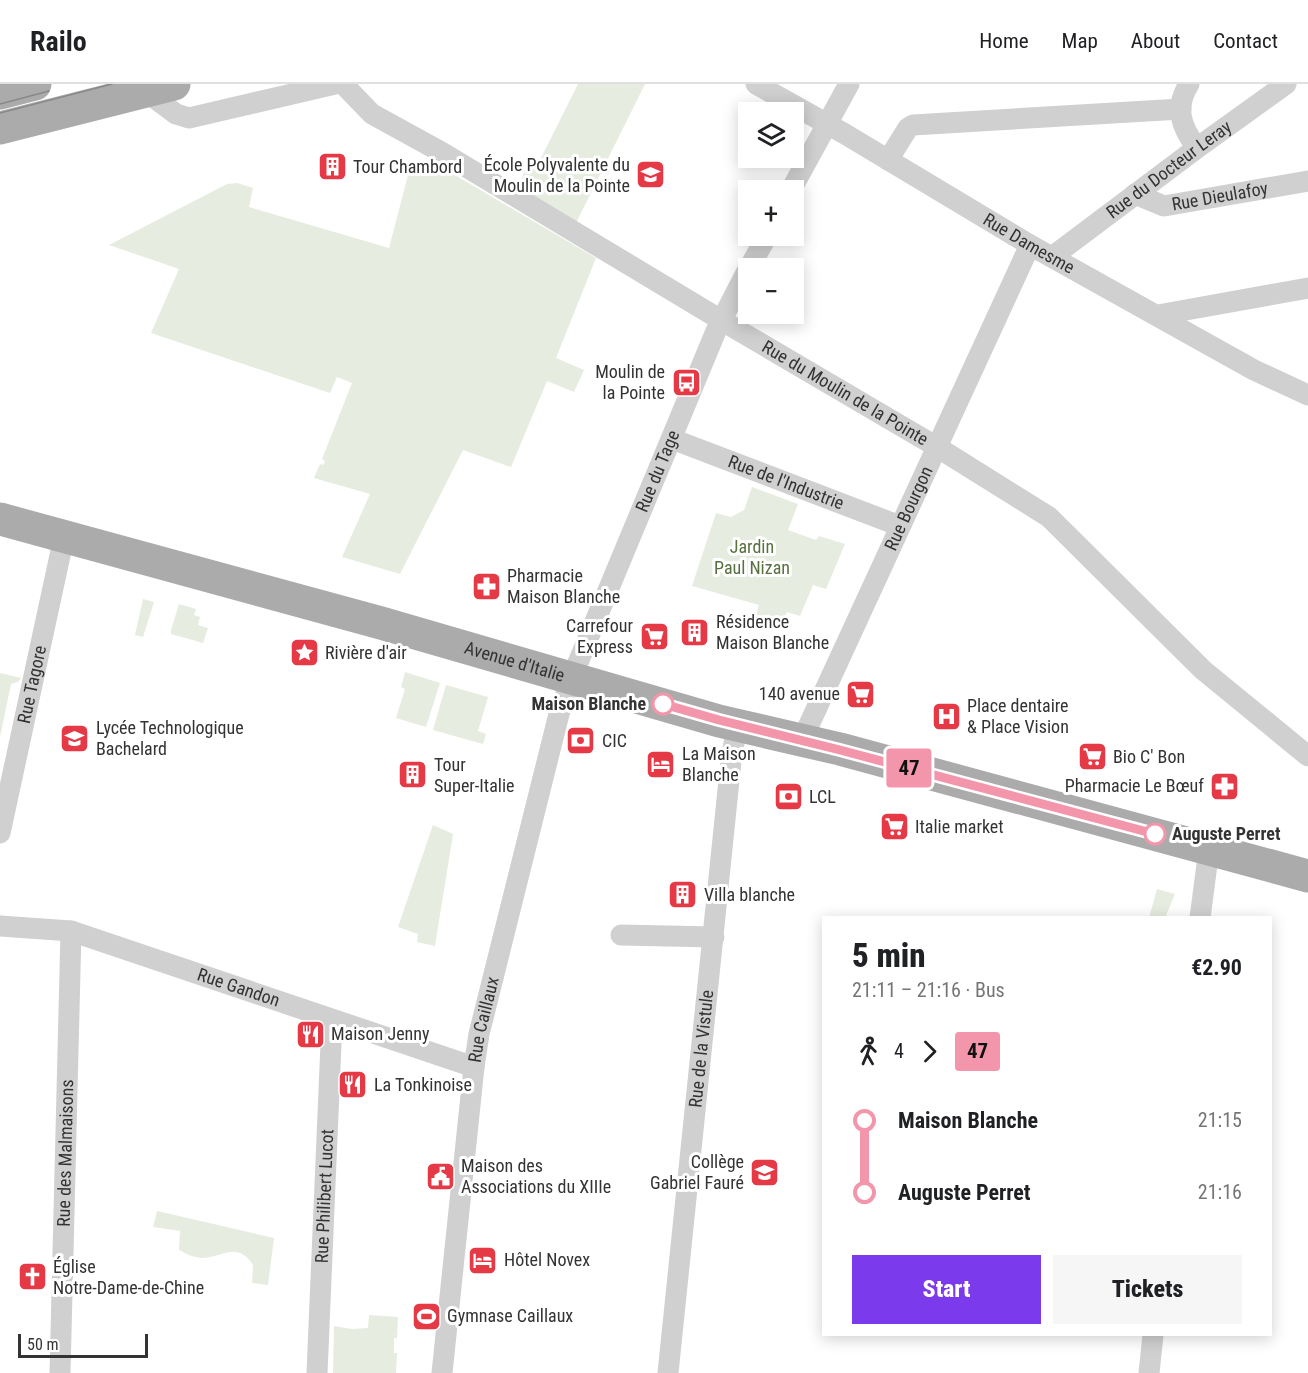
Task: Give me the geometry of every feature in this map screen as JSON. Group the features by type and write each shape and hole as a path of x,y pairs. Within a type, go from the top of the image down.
{"main road":[{"path":"0,93 35,84"},
{"path":"0,128 160,87"},
{"name":"Avenue d'Italie","path":"0,519 572,677 737,725 802,740 1308,876"}],"street":[{"path":"160,87 176,114 189,118 335,84"},
{"name":"Rue du Moulin de la Pointe","path":"343,84 372,114 443,153 937,447 1049,517 1203,670 1308,756"},
{"name":"Rue Damesme","path":"756,84 1030,245 1254,370 1308,395"},
{"path":"796,180 849,84"},
{"path":"1189,84 1182,99 1182,123 1197,148"},
{"name":"Rue du Docteur Leray","path":"1052,257 1274,87"},
{"path":"888,160 908,128 913,125 1181,109"},
{"name":"Rue Dieulafoy","path":"1135,194 1164,206 1308,181"},
{"name":"Rue Bourgon","path":"802,740 1030,245"},
{"path":"1158,315 1308,288"},
{"name":"Rue du Tage","path":"572,677 721,320 738,289"},
{"name":"Rue de l'Industrie","path":"672,439 900,526"},
{"name":"Rue Tagore","path":"0,833 64,537"},
{"name":"Rue Caillaux","path":"441,1373 474,1067 480,1034 559,714 572,677"},
{"name":"Rue de la Vistule","path":"668,1373 731,761 737,725"},
{"path":"1200,916 1209,849"},
{"name":"Rue Gandon","path":"0,926 71,931 157,958 474,1067"},
{"name":"Rue des Malmaisons","path":"60,1373 71,931"},
{"path":"621,935 714,937"},
{"name":"Rue Philibert Lucot","path":"317,1373 332,1020"},
{"path":"1149,1373 1153,1336"}],"green space":[{"path":"578,84 645,84 576,223 523,191 526,187 520,183 530,158 539,162"},
{"path":"412,160 427,169 431,161 596,258 556,358 584,370 574,392 547,381 511,467 463,450 400,574 342,557 370,494 314,478 320,464 323,465 325,461 322,459 352,383 337,377 330,393 151,333 179,269 109,245 227,184 237,183 253,188 249,207 389,248"},
{"name":"Jardin Paul Nizan","path":"752,487 798,504 788,530 816,540 819,536 845,544 826,589 813,585 800,616 787,612 782,624 755,617 759,605 692,586 716,513 731,517 744,510"},
{"path":"143,599 154,602 143,637 135,635"},
{"path":"179,604 196,609 194,615 200,617 198,625 208,628 203,643 171,634"},
{"path":"405,672 440,683 426,727 396,718 405,689 401,687"},
{"path":"0,673 21,678 18,682 11,684 0,737"},
{"path":"446,685 488,697 478,731 486,734 483,744 433,730"},
{"path":"433,825 453,834 435,946 417,942 418,934 398,927"},
{"path":"1157,889 1175,894 1166,916 1150,916"},
{"path":"157,1211 274,1238 268,1285 252,1283 253,1265 241,1253 229,1252 201,1258 179,1250 180,1231 153,1227"},
{"path":"369,1315 398,1317 397,1338 394,1338 394,1353 397,1353 396,1373 333,1373 334,1326 352,1329 368,1328"}],"tram line":[{"path":"0,113 112,84"},
{"path":"0,104 49,91"}],"bus line":[{"name":"47","path":"663,704 1155,834"}],"place":[{"name":"Tour Chambord","path":"332,167"},
{"name":"École Polyvalente du Moulin de la Pointe","path":"651,175"},
{"name":"Moulin de la Pointe","path":"686,382"},
{"name":"Pharmacie Maison Blanche","path":"486,586"},
{"name":"Résidence Maison Blanche","path":"695,632"},
{"name":"Carrefour Express","path":"654,636"},
{"name":"Rivière d'air","path":"304,653"},
{"name":"140 avenue","path":"861,694"},
{"name":"Maison Blanche","path":"663,704"},
{"name":"Place dentaire & Place Vision","path":"946,716"},
{"name":"Lycée Technologique Bachelard","path":"75,738"},
{"name":"CIC","path":"581,741"},
{"name":"Bio C' Bon","path":"1092,757"},
{"name":"La Maison Blanche","path":"661,764"},
{"name":"Tour Super-Italie","path":"413,775"},
{"name":"Pharmacie Le Bœuf","path":"1225,786"},
{"name":"LCL","path":"788,797"},
{"name":"Italie market","path":"894,827"},
{"name":"Auguste Perret","path":"1155,834"},
{"name":"Villa blanche","path":"683,895"},
{"name":"Maison Jenny","path":"310,1034"},
{"name":"La Tonkinoise","path":"353,1085"},
{"name":"Collège Gabriel Fauré","path":"765,1172"},
{"name":"Maison des Associations du XIIIe","path":"440,1176"},
{"name":"Hôtel Novex","path":"483,1260"},
{"name":"Église Notre-Dame-de-Chine","path":"32,1277"},
{"name":"Gymnase Caillaux","path":"426,1316"}]}
